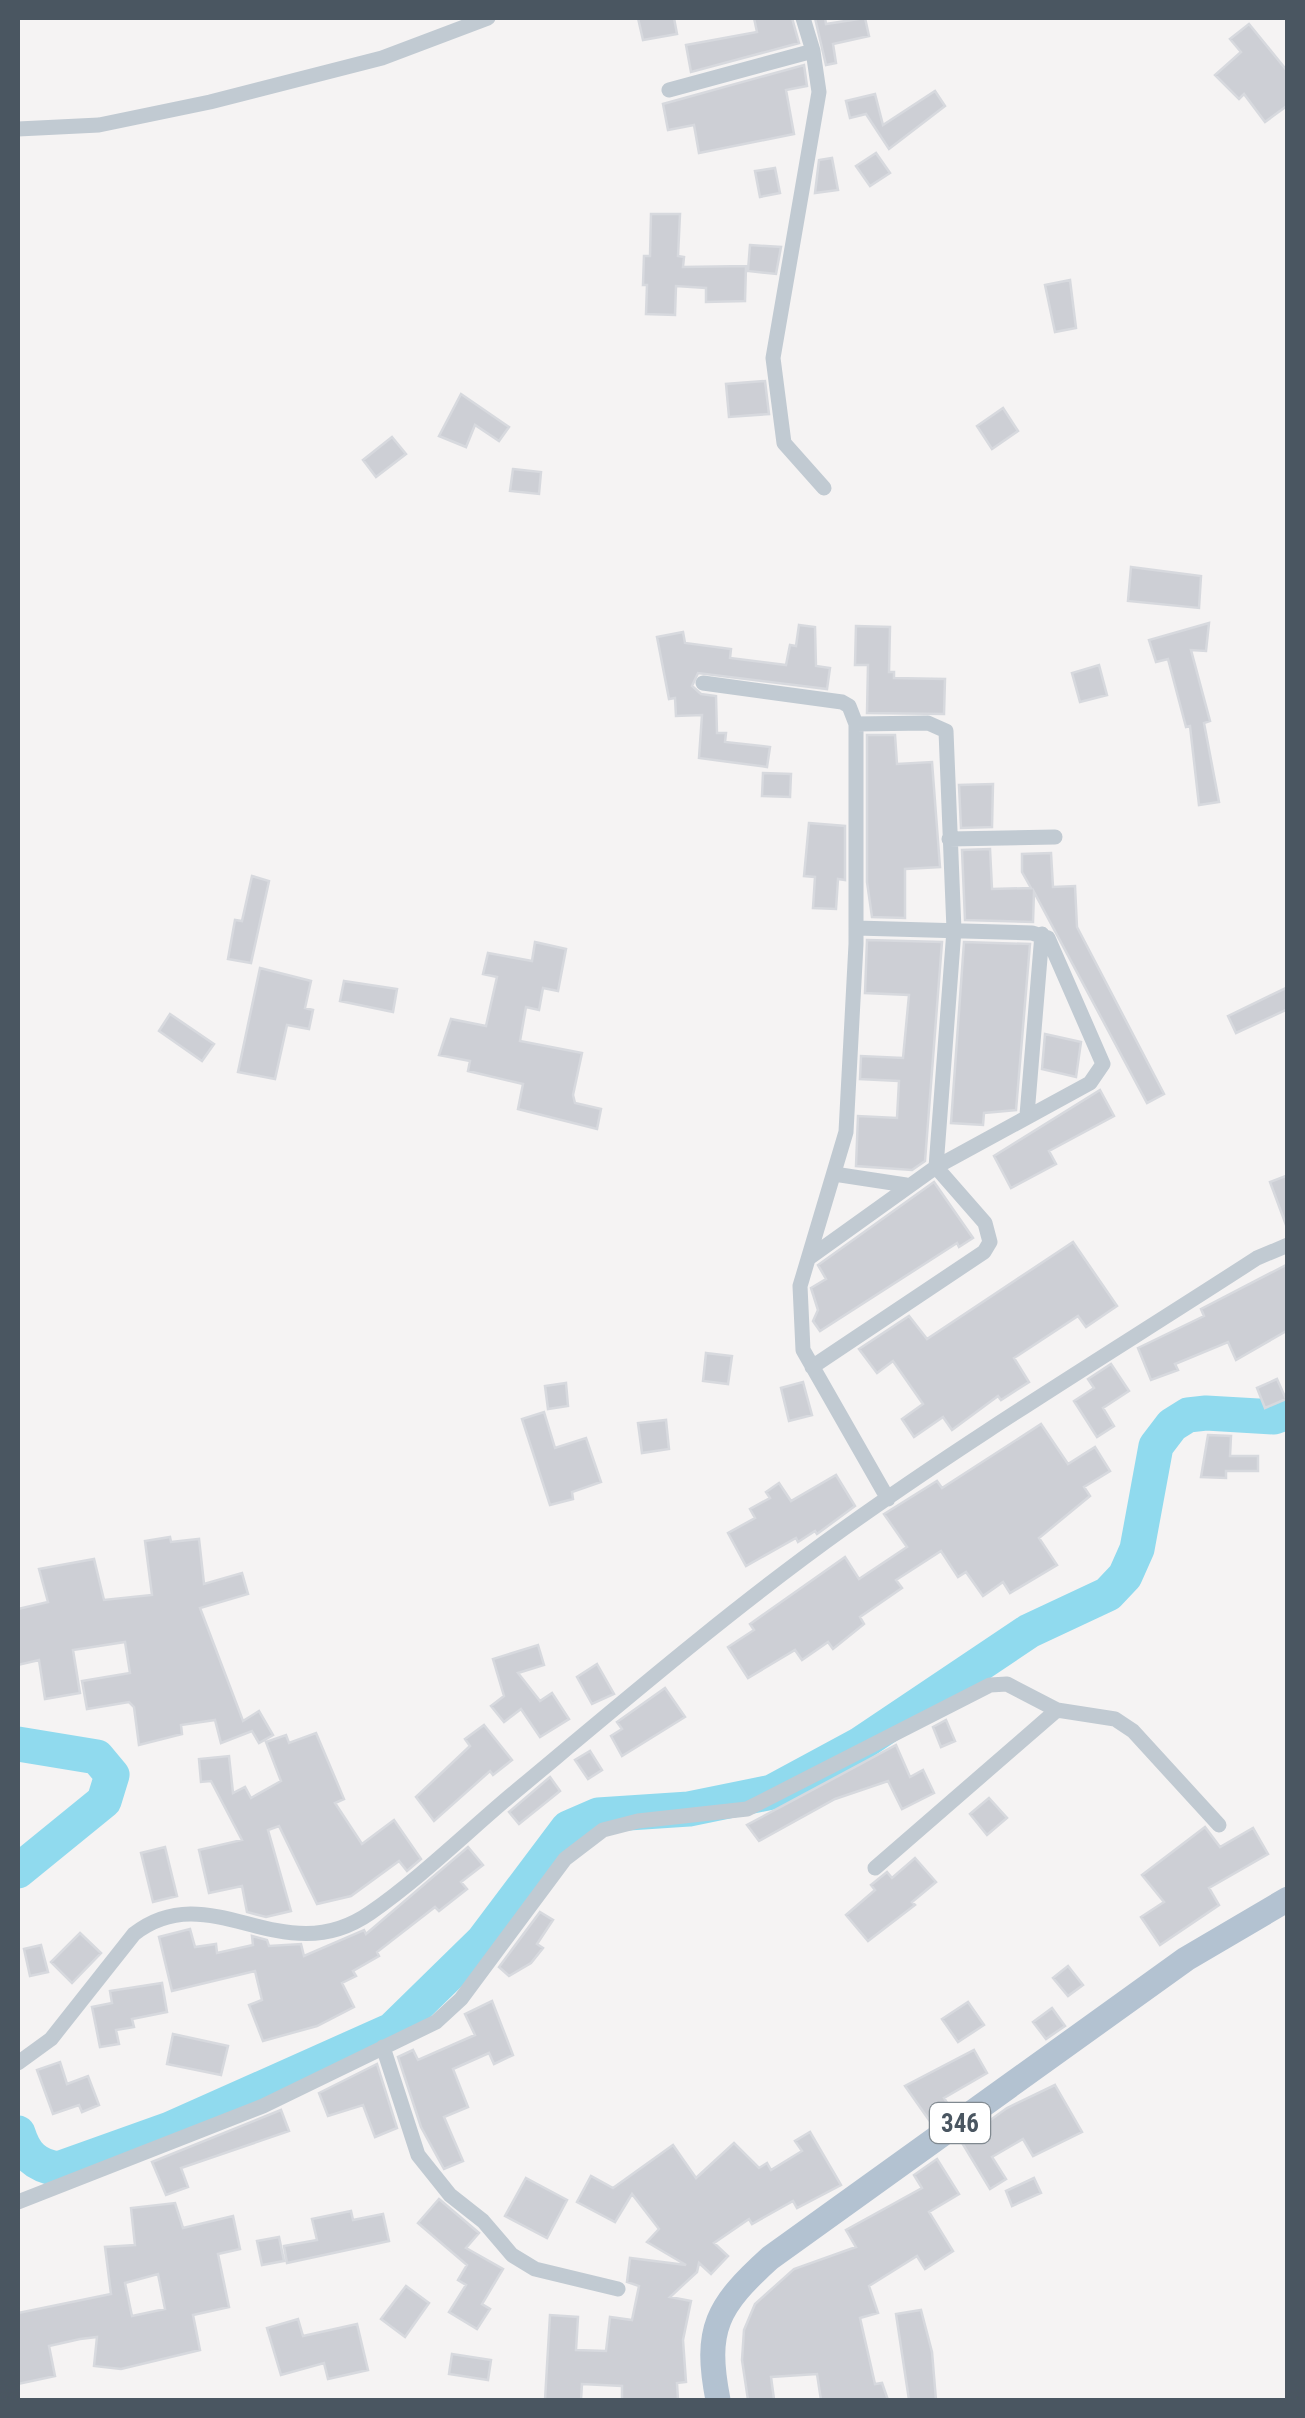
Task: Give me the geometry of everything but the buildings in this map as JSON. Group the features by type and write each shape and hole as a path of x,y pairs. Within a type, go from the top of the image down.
{"main road":[{"name":"346","path":"718,2400 710,2348 716,2322 739,2288 770,2258 1186,1959 1288,1899"}],"street":[{"path":"18,129 99,125 210,102 382,58 488,18"},
{"path":"803,18 819,92 773,358 784,443 824,488"},
{"path":"669,90 813,51"},
{"path":"704,684 842,702 849,706 856,724 856,928 846,1132 800,1286 803,1350 888,1499"},
{"path":"812,1367 984,1252 990,1242 985,1223 936,1167 954,930 947,738 942,726 856,724"},
{"path":"949,839 1055,837"},
{"path":"808,1258 906,1185 1090,1083 1103,1064 1053,942 1042,934 856,928"},
{"path":"1027,1115 1042,934"},
{"path":"834,1174 906,1185"},
{"path":"18,2063 51,2040 134,1934 150,1921 180,1913 208,1915 319,1936 370,1913 582,1736 845,1528 1257,1258 1288,1245"},
{"path":"18,2202 263,2106 436,2022 460,1999 564,1859 603,1830 638,1821 747,1809 990,1686 1007,1684 1058,1710 1115,1718 1133,1732 1219,1825"},
{"path":"875,1868 1058,1710"},
{"path":"383,2048 418,2155 450,2195 483,2221 512,2256 535,2269 618,2289"}],"waterway":[{"path":"18,2133 32,2158 58,2169 170,2129 392,2030 483,1941 568,1828 598,1815 689,1809 772,1792 859,1745 1029,1631 1108,1594 1125,1576 1137,1549 1156,1446 1172,1425 1188,1415 1274,1417 1288,1412"},
{"path":"18,1744 97,1757 112,1775 104,1801 18,1871"}]}
